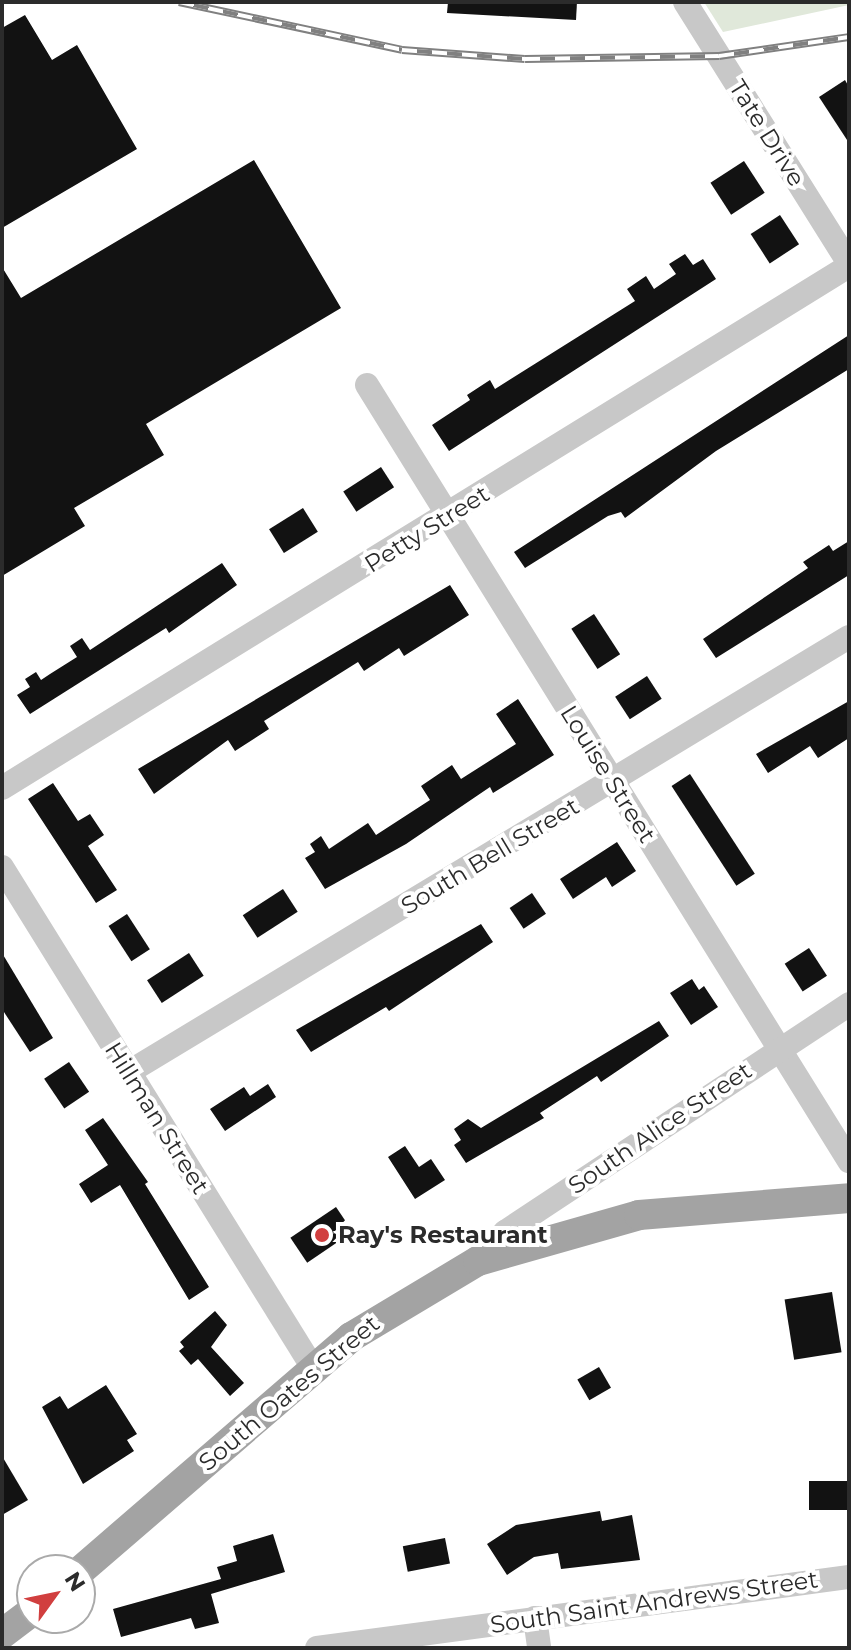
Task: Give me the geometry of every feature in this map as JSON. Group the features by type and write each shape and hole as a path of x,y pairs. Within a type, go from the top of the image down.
{"main road":[{"name":"South Oates Street","path":"96,1557 313,1368 383,1315 478,1261 639,1215 849,1198"}],"street":[{"name":"Tate Drive","path":"685,2 849,265"},
{"name":"Petty Street","path":"2,788 448,517 849,265"},
{"name":"Louise Street","path":"367,385 849,1161"},
{"name":"South Bell Street","path":"129,1072 849,637"},
{"name":"Hillman Street","path":"2,867 313,1368"},
{"name":"South Alice Street","path":"478,1261 505,1232 779,1047 849,1004"},
{"name":"South Saint Andrews Street","path":"317,1648 849,1577"},
{"path":"535,1618 539,1648"}],"shaded area":[{"path":"704,2 849,2 849,5 723,32"}],"building":[{"path":"448,2 577,2 576,20 447,13"},
{"path":"25,15 52,60 77,45 137,149 2,228 2,28"},
{"path":"845,80 849,87 849,143 819,97"},
{"path":"254,160 341,308 146,424 164,455 74,508 85,526 2,576 2,267 21,298"},
{"path":"744,161 765,193 731,215 710,183"},
{"path":"780,215 799,244 770,263 751,234"},
{"path":"685,254 693,265 703,259 716,279 449,451 432,425 470,400 467,395 490,380 495,389 635,301 627,289 646,276 654,289 676,274 669,264"},
{"path":"849,335 849,369 716,451 625,518 621,512 608,516 525,568 514,552"},
{"path":"381,467 394,487 356,512 343,492"},
{"path":"303,508 318,532 284,553 269,529"},
{"path":"849,541 849,575 716,658 703,639 808,568 803,562 829,545 833,551"},
{"path":"222,563 237,585 169,633 166,628 30,714 17,695 30,687 25,679 36,672 41,680 77,657 70,646 82,638 90,650"},
{"path":"450,585 469,615 404,656 399,648 364,671 358,662 264,721 269,729 235,751 228,740 154,794 138,769"},
{"path":"594,614 620,654 597,669 571,629"},
{"path":"647,676 662,699 630,719 615,697"},
{"path":"518,699 554,755 493,793 490,787 406,844 325,889 305,858 315,852 310,844 321,836 329,849 368,823 376,835 430,800 421,786 452,765 461,779 516,744 496,714"},
{"path":"849,701 849,738 818,758 810,746 768,773 756,754"},
{"path":"690,774 755,874 736,886 672,786"},
{"path":"53,783 78,821 90,814 104,835 88,846 117,890 96,903 28,799"},
{"path":"617,842 636,871 612,887 606,877 573,899 560,879"},
{"path":"283,889 298,912 257,938 243,915"},
{"path":"532,893 546,914 524,929 510,908"},
{"path":"127,914 150,949 131,961 109,926"},
{"path":"481,924 493,942 389,1011 386,1007 311,1052 296,1030"},
{"path":"809,948 827,976 803,991 785,964"},
{"path":"2,953 53,1038 30,1052 2,1009"},
{"path":"189,953 204,976 162,1003 147,980"},
{"path":"692,979 699,990 704,986 718,1007 691,1025 670,993"},
{"path":"659,1021 669,1036 601,1082 597,1076 540,1113 544,1118 466,1163 454,1145 461,1140 454,1129 468,1119 481,1128"},
{"path":"69,1062 89,1092 64,1109 44,1079"},
{"path":"268,1084 276,1097 225,1131 210,1109 244,1087 250,1096"},
{"path":"103,1118 148,1182 145,1184 209,1287 189,1300 120,1185 91,1203 79,1184 108,1165 85,1130"},
{"path":"405,1146 419,1167 431,1159 445,1180 415,1199 388,1157"},
{"name":"Ray's Restaurant","path":"336,1207 353,1232 307,1263 290,1238"},
{"path":"832,1292 842,1352 794,1360 785,1300"},
{"path":"215,1311 227,1325 211,1347 244,1383 230,1396 198,1359 191,1365 179,1351 184,1347 180,1342"},
{"path":"599,1367 611,1388 589,1400 577,1380"},
{"path":"106,1385 137,1434 127,1440 134,1451 83,1484 42,1407 60,1396 68,1409"},
{"path":"2,1456 28,1500 2,1515"},
{"path":"809,1481 849,1481 849,1510 809,1510"},
{"path":"600,1511 602,1521 632,1515 640,1560 561,1569 558,1553 534,1557 507,1575 487,1544 516,1525"},
{"path":"273,1534 285,1572 211,1594 219,1623 195,1629 191,1618 121,1637 113,1609 221,1579 217,1567 237,1561 233,1546"},
{"path":"445,1538 450,1564 408,1572 403,1546"}],"railway":[{"path":"179,2 402,50 525,59 719,56 849,37"}],"place":[{"name":"Ray's Restaurant","path":"322,1235"}]}
